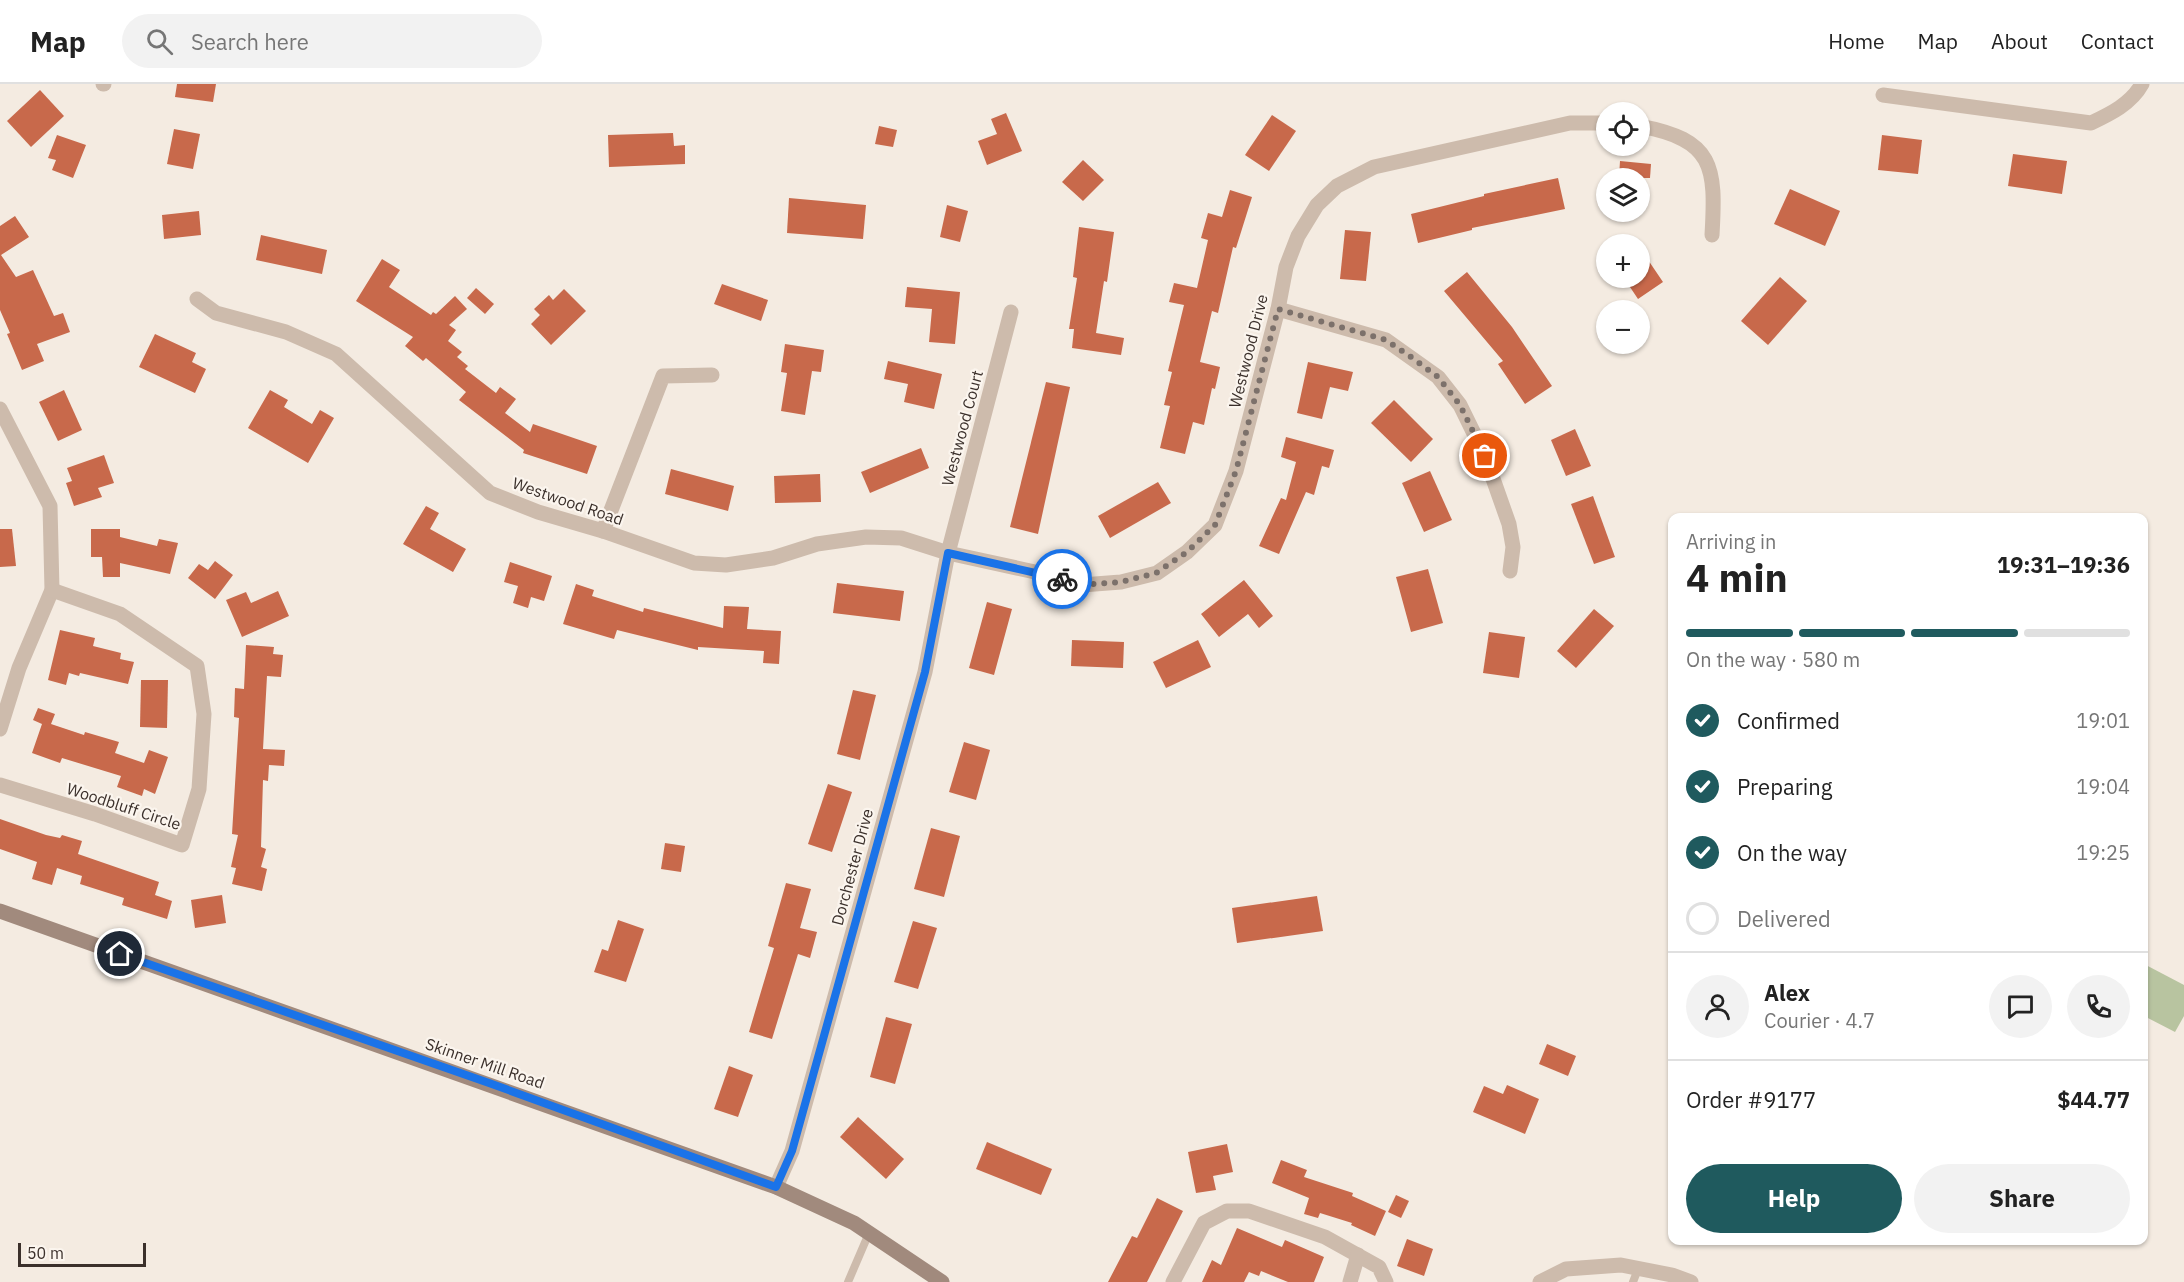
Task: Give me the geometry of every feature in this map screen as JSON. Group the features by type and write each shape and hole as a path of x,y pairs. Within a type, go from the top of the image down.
{"street":[{"path":"1883,95 2091,123 2113,113 2138,91 2142,84"},
{"name":"Westwood Drive","path":"948,553 1082,585 1121,582 1156,573 1187,552 1215,525 1236,471 1278,309 1286,267 1298,237 1317,205 1337,186 1374,167 1570,123 1596,123"},
{"path":"1650,129 1685,139 1702,155 1713,177 1712,235"},
{"name":"Westwood Road","path":"197,298 216,313 286,332 336,354 490,493 538,512 603,531 694,563 726,565 773,558 817,544 866,537 901,538 948,553"},
{"path":"1278,309 1386,340 1438,377 1460,405 1485,456 1509,524 1513,547 1510,572"},
{"name":"Westwood Court","path":"948,553 1011,312"},
{"path":"603,531 663,376 712,375"},
{"path":"0,409 50,506 52,590 19,668 0,729"},
{"name":"Dorchester Drive","path":"776,1187 792,1151 925,672 948,553"},
{"name":"Woodbluff Circle","path":"0,785 95,814 182,845 199,789 204,714 197,666 120,614 52,590"},
{"name":"Skinner Mill Road","path":"0,911 776,1187 854,1223 942,1282"},
{"path":"1173,1282 1204,1223 1227,1211 1249,1212 1325,1237 1379,1267 1386,1282"},
{"path":"1350,1282 1358,1255"},
{"path":"1540,1282 1566,1269 1621,1265 1636,1275 1672,1275 1692,1282"}],"lane":[{"path":"848,1282 869,1233"}],"green space":[{"path":"2148,966 2184,985 2184,1016 2175,1032 2148,1018"}],"building":[{"path":"177,84 216,84 213,102 175,97"},
{"path":"40,90 64,116 31,147 7,121"},
{"path":"1006,113 1022,151 987,165 978,141 997,134 991,119"},
{"path":"1272,115 1296,131 1269,171 1245,155"},
{"path":"879,126 897,130 893,147 875,144"},
{"path":"174,129 200,134 193,169 167,164"},
{"path":"673,133 674,146 685,145 685,164 609,167 608,135"},
{"path":"57,135 86,145 73,178 52,170 56,160 48,158"},
{"path":"1882,135 1922,140 1918,174 1878,170"},
{"path":"2013,154 2067,161 2062,194 2008,186"},
{"path":"1083,160 1104,180 1083,201 1062,182"},
{"path":"1620,161 1651,164 1650,178 1650,168 1620,168"},
{"path":"1558,178 1565,209 1472,228 1472,230 1418,243 1411,214 1484,196 1484,194"},
{"path":"1790,189 1840,211 1825,246 1774,224"},
{"path":"1230,190 1252,197 1236,248 1233,247 1218,313 1212,311 1200,362 1220,367 1215,389 1212,388 1204,425 1193,422 1185,454 1160,448 1170,406 1164,405 1172,372 1168,371 1184,305 1169,302 1174,283 1197,288 1208,240 1201,238 1208,213 1222,217"},
{"path":"789,198 866,205 863,239 787,233"},
{"path":"947,205 968,211 960,242 940,237"},
{"path":"199,211 201,235 164,239 162,215"},
{"path":"15,216 29,237 1,255 16,277 33,270 54,316 63,313 70,332 37,344 44,361 22,370 0,310 0,226"},
{"path":"1079,227 1114,232 1107,282 1104,281 1096,333 1124,338 1121,355 1072,348 1074,329 1069,329 1077,278 1073,277"},
{"path":"1345,230 1371,232 1366,281 1340,279"},
{"path":"261,235 327,250 322,274 256,260"},
{"path":"382,259 400,270 389,287 431,315 433,312 436,314 455,296 467,309 449,325 456,330 448,341 462,352 457,357 468,366 465,369 496,393 500,387 516,399 505,413 530,432 533,424 597,446 587,474 523,453 524,450 459,400 466,392 426,358 423,361 405,346 413,337 356,301"},
{"path":"1650,263 1663,282 1638,299 1631,288 1650,288"},
{"path":"1467,272 1512,327 1552,386 1525,404 1498,364 1503,361 1444,291"},
{"path":"1780,277 1807,301 1768,345 1741,321"},
{"path":"722,284 768,300 761,321 714,304"},
{"path":"907,287 960,292 955,344 929,342 932,309 905,307"},
{"path":"476,288 494,304 485,314 467,298"},
{"path":"564,289 586,311 551,345 531,324 540,315 534,309 549,295 553,300"},
{"path":"155,334 196,353 192,362 206,369 195,393 139,367"},
{"path":"785,344 824,350 821,372 812,371 805,415 781,411 787,373 781,372"},
{"path":"888,361 942,374 934,409 904,402 908,384 884,379"},
{"path":"1308,362 1353,372 1348,391 1330,387 1322,419 1297,413"},
{"path":"1046,382 1070,387 1038,534 1010,527"},
{"path":"64,390 82,430 58,441 39,402"},
{"path":"270,390 288,400 284,407 312,424 320,410 334,418 308,463 248,428"},
{"path":"1394,400 1433,439 1411,462 1371,423"},
{"path":"1575,429 1591,466 1566,476 1551,440"},
{"path":"1286,437 1334,450 1329,468 1322,466 1314,495 1306,492 1279,554 1259,546 1281,498 1286,500 1296,462 1281,457"},
{"path":"921,448 929,468 870,493 861,472"},
{"path":"104,455 114,483 98,488 102,497 74,506 66,483 72,481 67,468"},
{"path":"671,469 734,486 728,511 665,494"},
{"path":"1430,471 1452,520 1424,532 1402,483"},
{"path":"820,474 821,502 775,503 774,476"},
{"path":"1158,482 1171,503 1110,538 1098,516"},
{"path":"1593,496 1615,557 1594,564 1571,504"},
{"path":"426,506 439,513 430,529 466,549 453,572 403,544"},
{"path":"0,529 12,529 16,566 0,567"},
{"path":"91,529 120,529 120,537 157,546 159,539 178,543 170,574 120,563 120,577 103,577 102,557 91,557"},
{"path":"215,561 233,575 215,599 188,578 199,564 208,570"},
{"path":"510,562 552,576 544,601 531,597 528,608 513,603 518,586 504,582"},
{"path":"1428,569 1443,623 1411,632 1396,577"},
{"path":"1244,580 1273,616 1259,628 1248,614 1219,637 1201,614"},
{"path":"837,583 904,591 900,621 833,613"},
{"path":"576,584 594,590 592,596 643,612 644,608 723,628 724,606 749,607 747,629 781,631 779,664 763,663 764,651 698,647 698,650 617,630 614,639 563,624"},
{"path":"278,591 289,616 242,637 226,600 246,592 251,603"},
{"path":"987,602 1012,609 994,675 969,668"},
{"path":"1594,609 1614,626 1576,668 1557,651"},
{"path":"60,630 95,638 93,646 121,653 120,659 134,662 128,684 80,673 79,676 69,673 66,685 48,680"},
{"path":"1489,632 1525,637 1519,678 1483,673"},
{"path":"1072,640 1124,642 1123,668 1071,666"},
{"path":"1198,640 1211,667 1166,688 1153,662"},
{"path":"246,645 274,647 273,654 283,655 281,677 267,676 263,749 285,750 284,766 269,765 268,781 263,780 261,847 266,849 261,867 267,869 262,891 232,884 236,868 231,867 238,835 232,834 239,718 234,717 235,688 244,689"},
{"path":"141,680 168,680 167,728 140,727"},
{"path":"853,690 876,695 860,760 837,754"},
{"path":"38,708 55,714 51,724 84,735 85,732 119,742 115,753 144,763 149,750 168,757 155,794 144,789 142,796 117,787 121,776 62,758 60,763 32,753 42,724 33,720"},
{"path":"964,742 990,750 976,800 949,792"},
{"path":"828,784 852,792 832,852 808,844"},
{"path":"0,819 46,835 60,838 62,835 82,841 78,854 159,882 155,895 172,901 167,919 122,905 124,898 80,884 82,876 57,868 52,885 32,879 37,862 0,849"},
{"path":"931,828 960,836 944,897 914,889"},
{"path":"665,843 685,846 681,872 661,869"},
{"path":"786,883 811,889 800,928 817,932 810,958 798,954 772,1039 749,1032 774,948 768,946"},
{"path":"222,895 226,923 195,928 191,900"},
{"path":"1317,896 1323,931 1237,943 1232,908"},
{"path":"618,920 644,929 626,982 594,972 602,949 608,951"},
{"path":"913,921 937,928 918,989 894,982"},
{"path":"886,1017 912,1024 895,1084 870,1077"},
{"path":"1547,1044 1576,1056 1568,1076 1539,1064"},
{"path":"729,1066 753,1075 738,1117 714,1109"},
{"path":"1507,1085 1539,1099 1525,1134 1473,1112 1484,1086 1503,1094"},
{"path":"858,1117 904,1159 886,1179 840,1137"},
{"path":"987,1142 1052,1169 1041,1195 976,1169"},
{"path":"1227,1144 1233,1172 1213,1176 1216,1190 1196,1193 1188,1152"},
{"path":"1281,1160 1307,1170 1304,1177 1353,1193 1352,1196 1386,1211 1375,1236 1351,1225 1352,1223 1320,1213 1318,1218 1304,1214 1309,1198 1272,1183"},
{"path":"1396,1195 1409,1201 1401,1218 1388,1212"},
{"path":"1157,1198 1183,1211 1147,1282 1108,1282 1132,1236 1137,1238"},
{"path":"1237,1228 1282,1247 1285,1240 1324,1257 1314,1282 1288,1282 1261,1271 1259,1276 1249,1272 1244,1282 1202,1282 1212,1260 1221,1265"},
{"path":"1407,1239 1433,1249 1424,1276 1397,1266"}],"way so far":[{"path":"1062,579 1082,585 1121,582 1156,573 1187,552 1215,525 1236,471 1278,309 1386,340 1411,357 1438,377 1460,405 1485,456"}],"route":[{"path":"120,954 489,1083 776,1187 792,1151 925,672 948,553 1062,579"}]}
